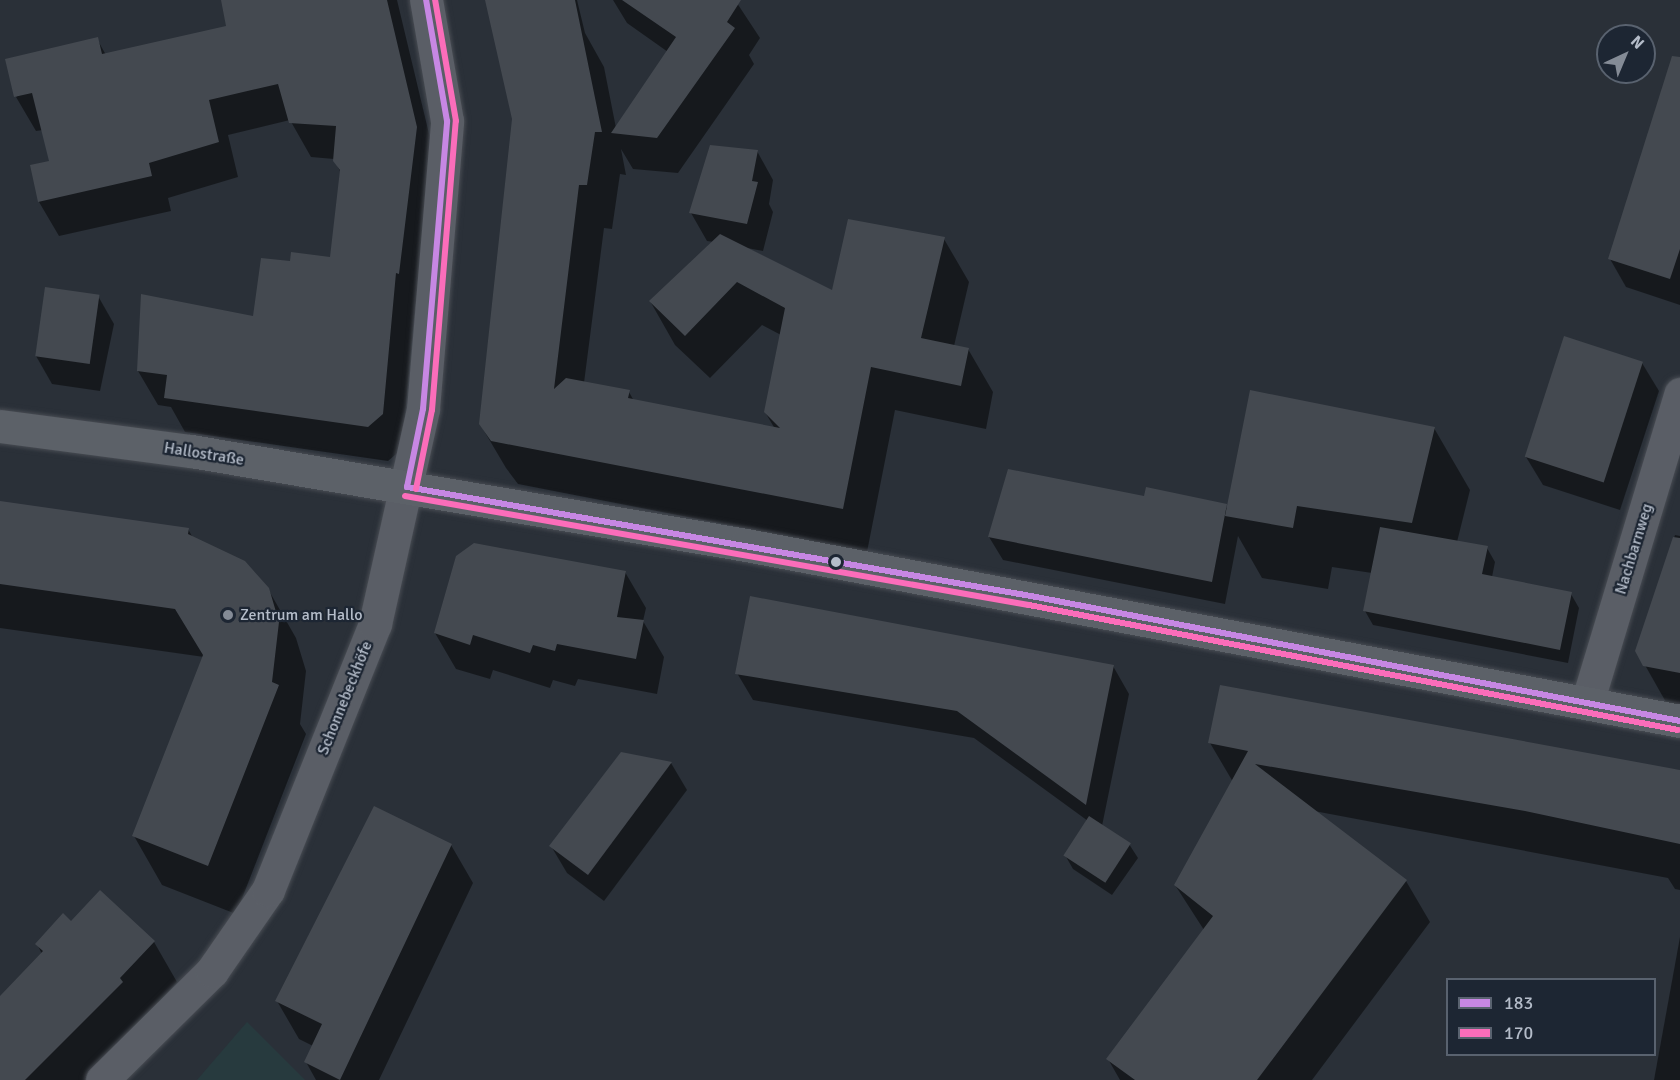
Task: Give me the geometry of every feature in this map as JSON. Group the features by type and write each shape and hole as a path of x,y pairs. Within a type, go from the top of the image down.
{"main road":[{"name":"Hallostraße","path":"0,426 192,452 407,487 1030,596 1680,721"}],"street":[{"name":"Schonnebeckhöfe","path":"102,1080 212,971 268,890 375,624 423,409 447,120 426,0"},
{"name":"Nachbarnweg","path":"1587,704 1680,394"}],"green space":[{"path":"247,1022 305,1080 197,1080"}],"building":[{"path":"221,0 387,0 417,127 399,274 396,273 383,414 368,427 164,398 167,375 137,371 141,294 253,316 261,258 290,261 291,252 330,257 340,170 333,161 336,126 289,123 278,84 209,100 219,142 149,163 152,176 38,202 30,165 49,161 32,93 14,97 5,59 98,37 102,54 226,26"},
{"path":"485,0 575,0 602,132 595,132 587,185 579,185 554,389 566,378 630,390 628,398 780,428 764,412 785,308 737,282 685,336 649,301 720,234 832,290 848,219 945,237 921,338 969,348 961,386 871,367 843,509 491,441 479,424 512,119"},
{"path":"622,0 741,0 727,22 735,28 657,138 611,133 676,37"},
{"path":"1672,56 1680,57 1680,249 1670,279 1608,259"},
{"path":"710,145 758,150 752,181 758,182 747,224 689,213"},
{"path":"45,287 99,295 90,364 35,356"},
{"path":"1564,336 1643,362 1604,482 1525,457"},
{"path":"1250,390 1435,427 1412,523 1297,506 1293,528 1225,516"},
{"path":"1008,469 1144,496 1146,487 1227,504 1212,582 988,537"},
{"path":"0,501 189,528 188,534 245,561 269,588 279,622 272,682 279,685 208,866 132,836 203,655 175,609 0,584"},
{"path":"1380,527 1488,546 1482,574 1572,592 1560,650 1363,611"},
{"path":"1673,537 1680,538 1680,673 1643,666 1635,651"},
{"path":"474,543 626,571 617,617 644,620 636,659 557,644 555,651 533,645 530,653 473,635 470,645 434,633 456,556"},
{"path":"750,596 1114,665 1086,805 957,711 735,674"},
{"path":"1220,685 1680,770 1680,844 1525,811 1255,764 1407,880 1257,1080 1135,1080 1106,1059 1213,916 1174,885 1248,751 1208,743"},
{"path":"621,752 672,762 588,875 549,846"},
{"path":"374,806 452,844 340,1080 304,1062 322,1024 275,1001"},
{"path":"1089,816 1131,843 1105,883 1063,855"},
{"path":"100,890 155,941 120,978 123,982 25,1080 0,1080 0,996 43,951 35,944 63,913 71,921"}],"transit line":[{"name":"183","path":"407,487 423,409 447,121 426,0"},
{"name":"170","path":"416,489 432,410 456,121 435,0"},
{"name":"183","path":"407,487 1031,596 1680,721"},
{"name":"170","path":"405,496 1029,605 1678,730"}],"place":[{"name":"Zentrum am Hallo","path":"228,615"}]}
